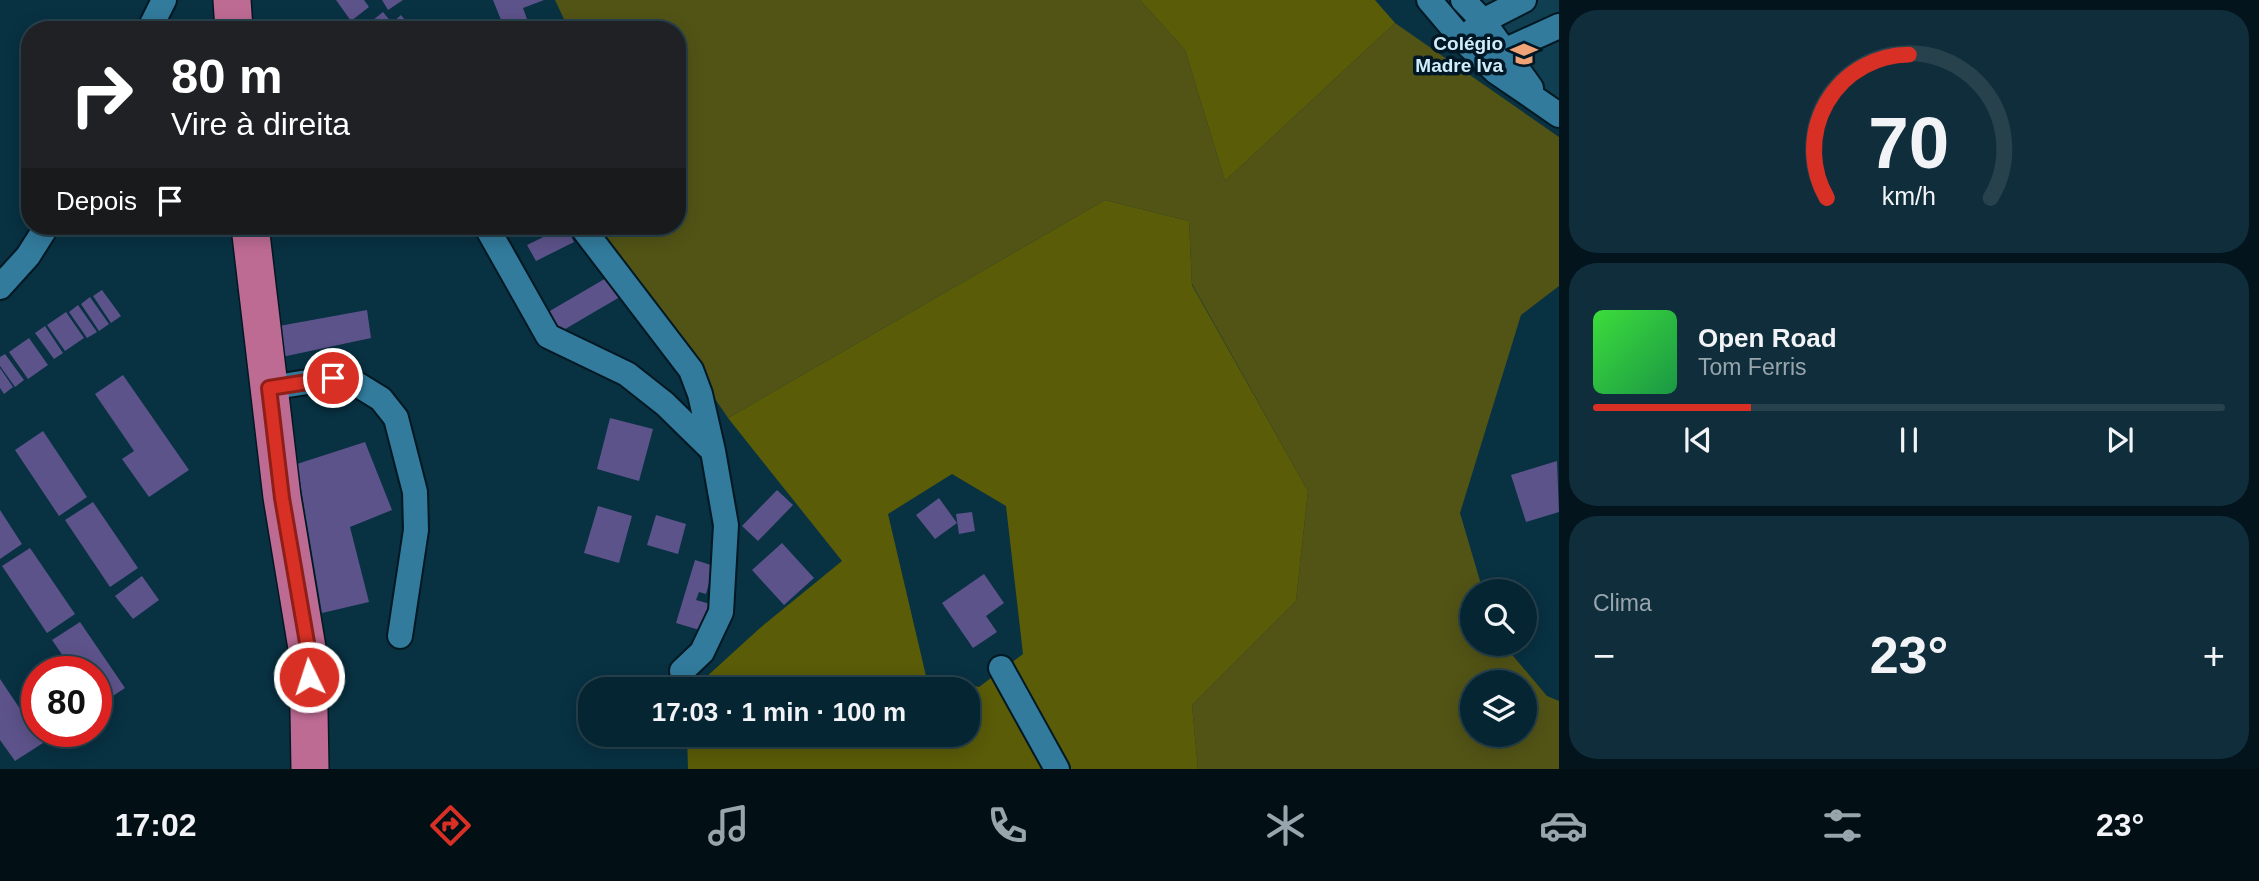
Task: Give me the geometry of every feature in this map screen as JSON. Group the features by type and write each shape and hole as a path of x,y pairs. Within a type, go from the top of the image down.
{"highway":[{"path":"232,0 233,21"},
{"path":"251,235 282,498 309,654 310,769"}],"street":[{"path":"154,21 164,0"},
{"path":"1429,0 1463,40 1495,57 1551,110"},
{"path":"1464,0 1483,21 1495,57"},
{"path":"1463,40 1483,21 1524,0"},
{"path":"1495,57 1559,26"},
{"path":"0,287 28,256 41,235"},
{"path":"491,235 548,336 627,374 664,404 713,451"},
{"path":"588,235 691,370 701,394 726,525 721,612 702,652 682,671"},
{"path":"269,388 333,378 355,383 381,399 396,418 415,492 416,530 400,636"},
{"path":"1001,668 1056,769"}],"shaded area":[{"path":"555,0 1140,0 1185,50 1225,181 1395,23 1559,137 1559,286 1521,315 1460,513 1479,579 1460,579 1460,656 1513,656 1525,670 1460,670 1460,747 1537,747 1537,684 1547,696 1559,701 1559,769 1198,769 1192,705 1296,601 1308,491 1192,284 1189,221 1105,200 728,418 633,279 599,235 686,235 686,21 565,21"},
{"path":"1140,0 1375,0 1395,23 1225,181 1185,50"},
{"name":"Colégio Madre Iva","path":"1415,0 1559,0 1559,103 1420,5"},
{"path":"1105,200 1189,221 1192,285 1308,491 1296,601 1192,705 1198,769 688,769 687,747 980,747 980,686 1023,654 1006,506 952,474 888,514 926,676 931,677 706,677 760,628 842,561 728,418"}],"building":[{"path":"336,0 364,0 369,7 351,21"},
{"path":"382,0 403,0 388,10"},
{"path":"493,0 544,0 523,8 528,21 501,21"},
{"path":"383,12 390,21 374,21"},
{"path":"401,15 406,21 394,21"},
{"path":"548,235 570,235 574,242 536,261 527,245"},
{"path":"613,274 625,294 555,335 543,315"},
{"path":"102,290 121,316 111,323 93,296"},
{"path":"90,297 109,324 99,331 81,304"},
{"path":"78,305 97,332 87,338 69,312"},
{"path":"367,310 371,338 282,357 279,326"},
{"path":"66,312 84,338 65,351 47,325"},
{"path":"45,326 63,353 54,359 35,333"},
{"path":"29,338 48,365 28,379 9,352"},
{"path":"5,354 24,380 15,387 0,366 0,357"},
{"path":"0,368 13,387 4,394 0,388"},
{"path":"123,375 189,470 149,497 122,459 134,451 95,394"},
{"path":"610,418 653,429 639,481 597,469"},
{"path":"43,431 87,497 59,516 15,450"},
{"path":"365,442 392,510 350,527 369,602 322,613 297,464"},
{"path":"1557,461 1559,512 1526,522 1511,475"},
{"path":"777,490 793,505 758,541 742,526"},
{"path":"939,498 957,523 935,539 916,515"},
{"path":"93,502 138,568 110,587 65,520"},
{"path":"598,506 632,516 619,563 584,553"},
{"path":"0,510 22,544 0,559"},
{"path":"972,512 975,531 959,534 956,514"},
{"path":"656,515 686,524 678,554 647,545"},
{"path":"782,543 814,578 784,605 752,570"},
{"path":"30,548 75,614 47,633 2,566"},
{"path":"695,560 714,566 706,594 699,592 696,600 714,605 706,632 676,623"},
{"path":"984,574 1004,603 986,616 997,632 973,648 942,603"},
{"path":"142,576 159,600 133,619 115,596"},
{"path":"80,622 103,656 63,656 52,640"},
{"path":"112,669 125,688 112,697"},
{"path":"0,679 21,710 21,747 37,747 15,761 0,740"}],"place":[{"name":"Colégio Madre Iva","path":"1524,54"}],"route":[{"path":"309,677 309,654 282,498 269,388 333,378"}]}
